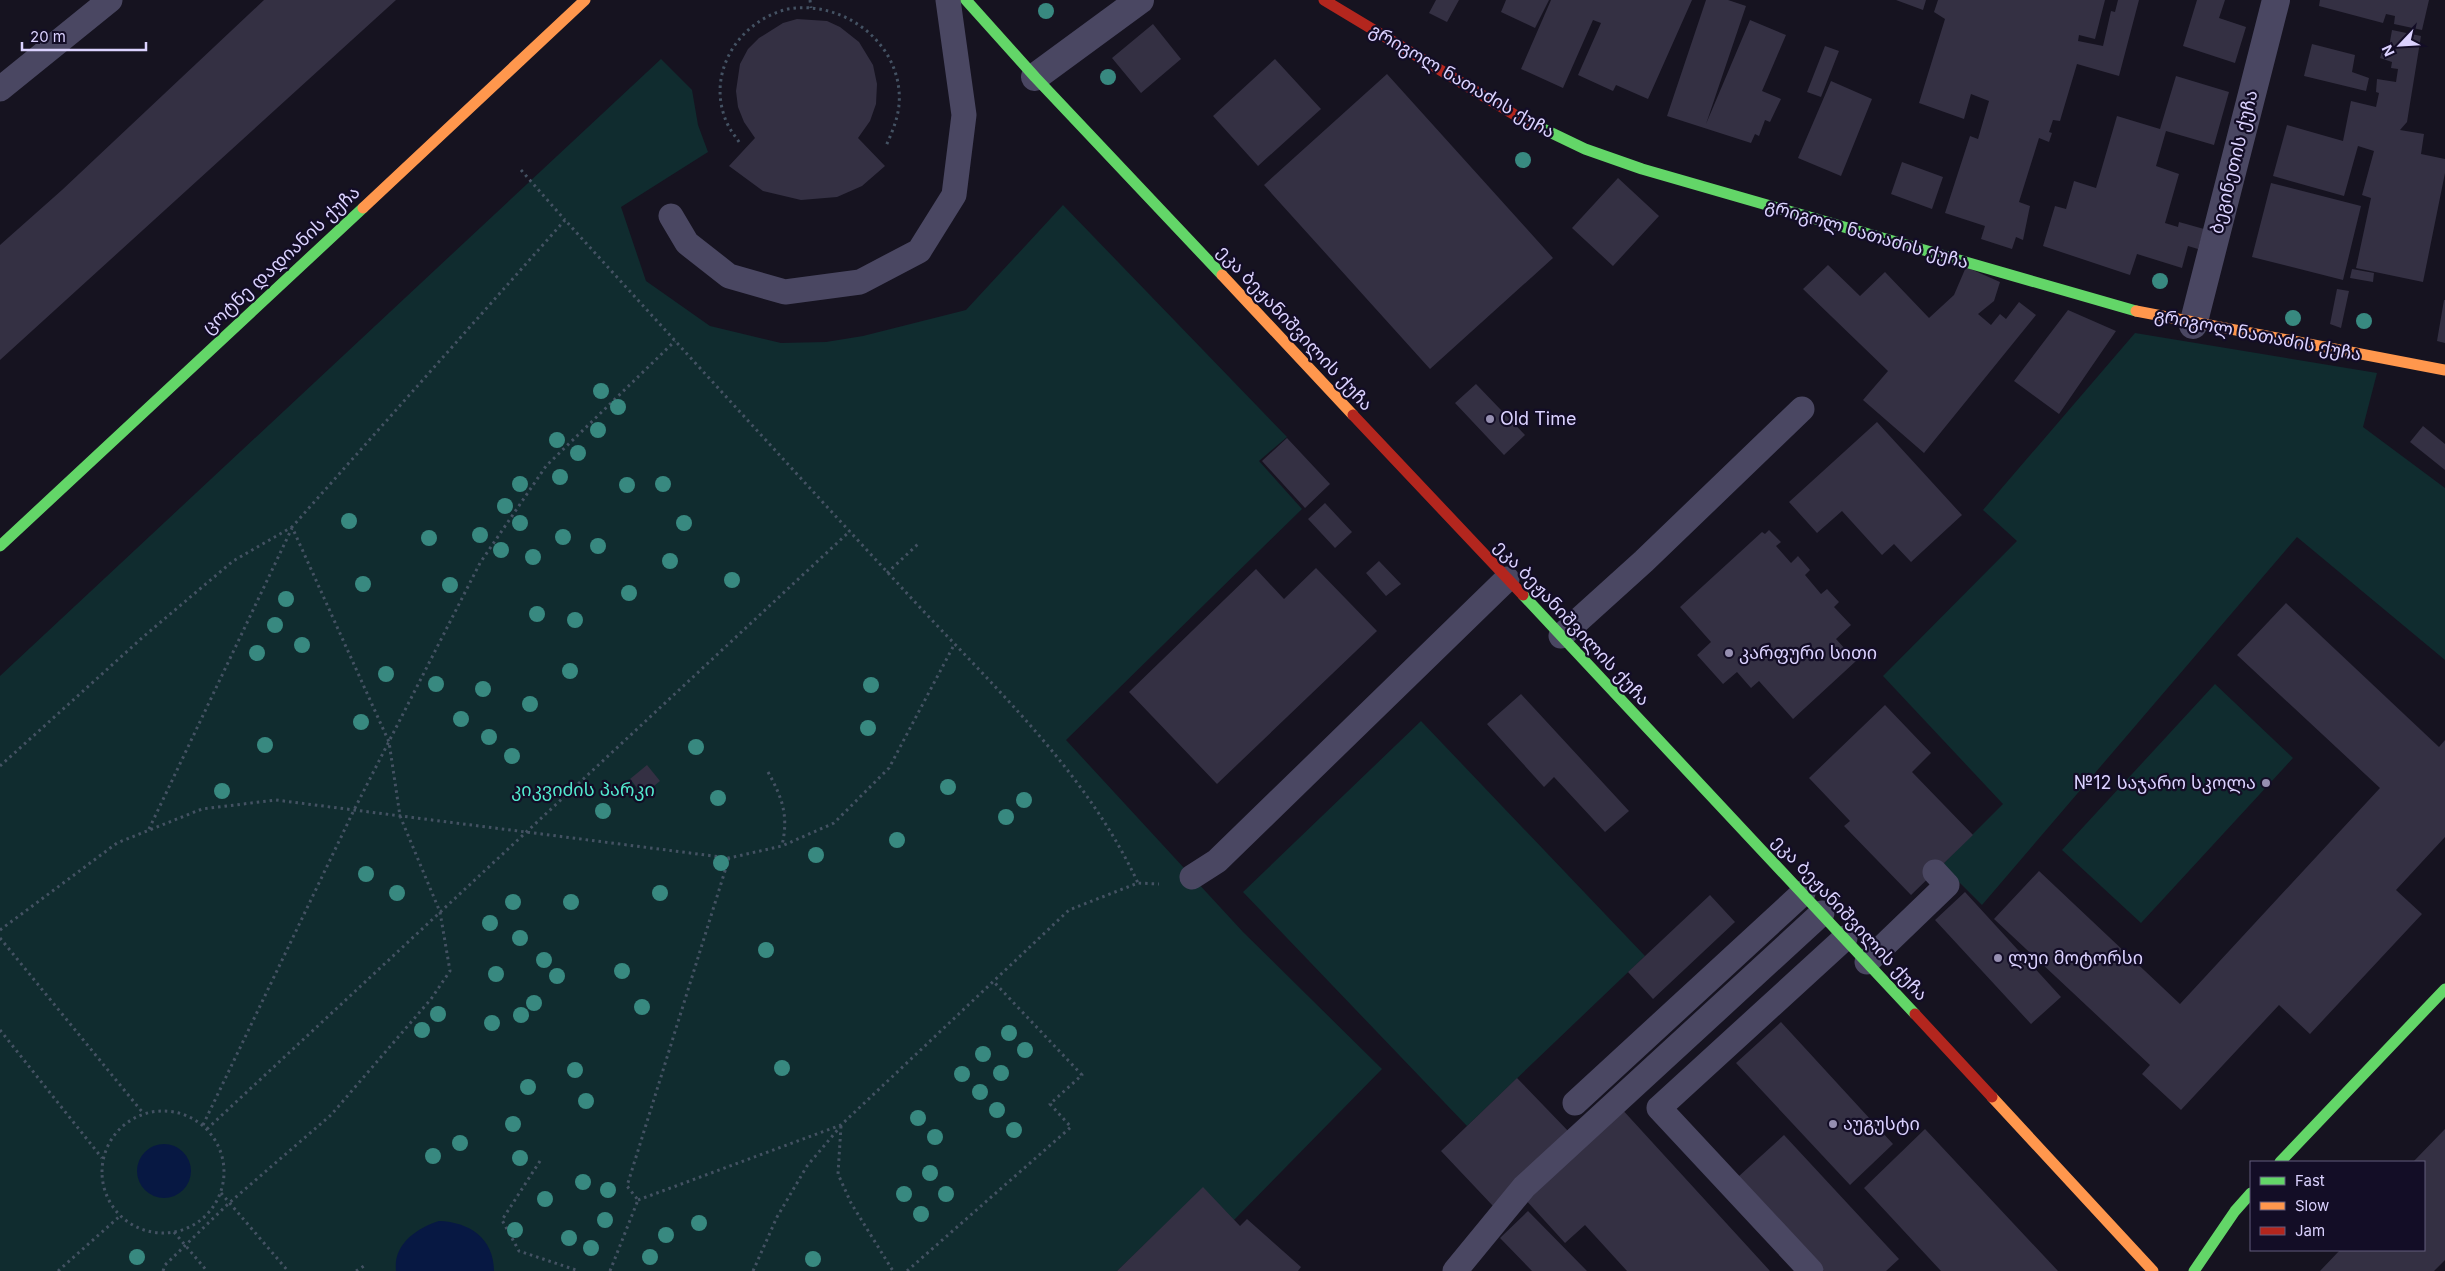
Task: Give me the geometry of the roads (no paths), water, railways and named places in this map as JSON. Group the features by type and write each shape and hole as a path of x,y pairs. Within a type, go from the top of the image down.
{"street":[{"name":"ცოტნე დადიანის ქუჩა","path":"0,546 585,0"},
{"name":"ეკა ბეჟანიშვილის ქუჩა","path":"966,0 1035,77 1822,913 2153,1271"},
{"path":"1035,77 1140,0"},
{"name":"გრიგოლ ნათაძის ქუჩა","path":"1324,0 1515,115 1585,149 1642,170 2141,312 2193,325 2445,370"},
{"name":"ბეგინეთის ქუჩა","path":"2193,325 2276,0"},
{"path":"2281,1161 2445,989"},
{"path":"2194,1271 2235,1211 2250,1194"}],"lane":[{"path":"0,89 110,0"},
{"path":"671,216 687,243 729,276 785,292 860,282 919,251 954,195 964,115 948,0"},
{"path":"1561,636 1644,561 1802,408"},
{"path":"1192,877 1217,861 1507,579"},
{"path":"1867,962 1947,885 1935,872"},
{"path":"1575,1103 1803,893"},
{"path":"1455,1271 1524,1187 1822,913"},
{"path":"1811,1271 1659,1108 1845,938"}],"water":[{"path":"164,1144 174,1146 183,1152 189,1161 191,1171 189,1181 183,1190 174,1196 164,1198 154,1196 145,1190 139,1181 137,1171 139,1161 145,1152 154,1146"},
{"path":"439,1221 460,1225 478,1234 490,1249 494,1271 396,1271 398,1253 408,1238 423,1228"}],"place":[{"name":"Old Time","path":"1490,419"},
{"name":"კარფური სითი","path":"1729,653"},
{"name":"№12 საჯარო სკოლა","path":"2266,783"},
{"name":"ლუი მოტორსი","path":"1998,958"},
{"name":"აუგუსტი","path":"1833,1124"}],"park label":[{"name":"კიკვიძის პარკი","path":"583,790"}]}
